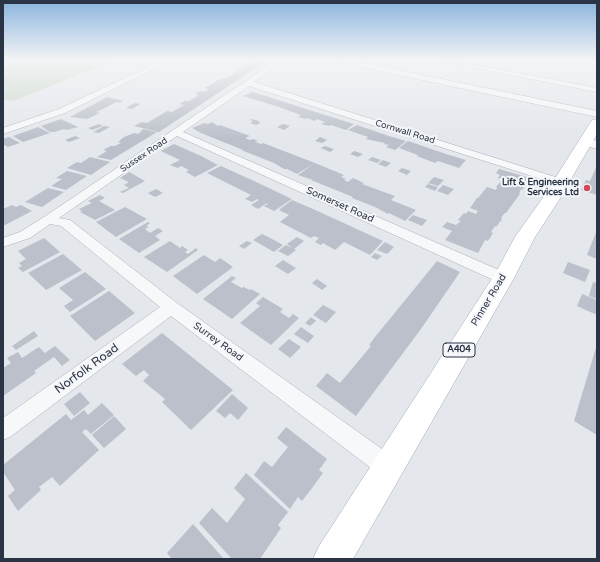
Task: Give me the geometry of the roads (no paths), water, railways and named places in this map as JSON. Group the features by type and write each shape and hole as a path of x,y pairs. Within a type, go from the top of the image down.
{"main road":[{"name":"Pinner Road","path":"332,559 503,278 525,237 593,136"}],"street":[{"path":"3,131 62,111 114,86"},
{"name":"Sussex Road","path":"3,243 25,235 177,133 243,86"},
{"name":"Cornwall Road","path":"258,86 561,182"},
{"path":"463,86 597,114"},
{"path":"577,86 597,90"},
{"name":"Somerset Road","path":"177,133 503,278"},
{"name":"Surrey Road","path":"48,220 65,223 171,307 388,467"},
{"name":"Norfolk Road","path":"3,430 171,307"}],"place":[{"name":"Lift & Engineering Services Ltd","path":"587,188"}]}
